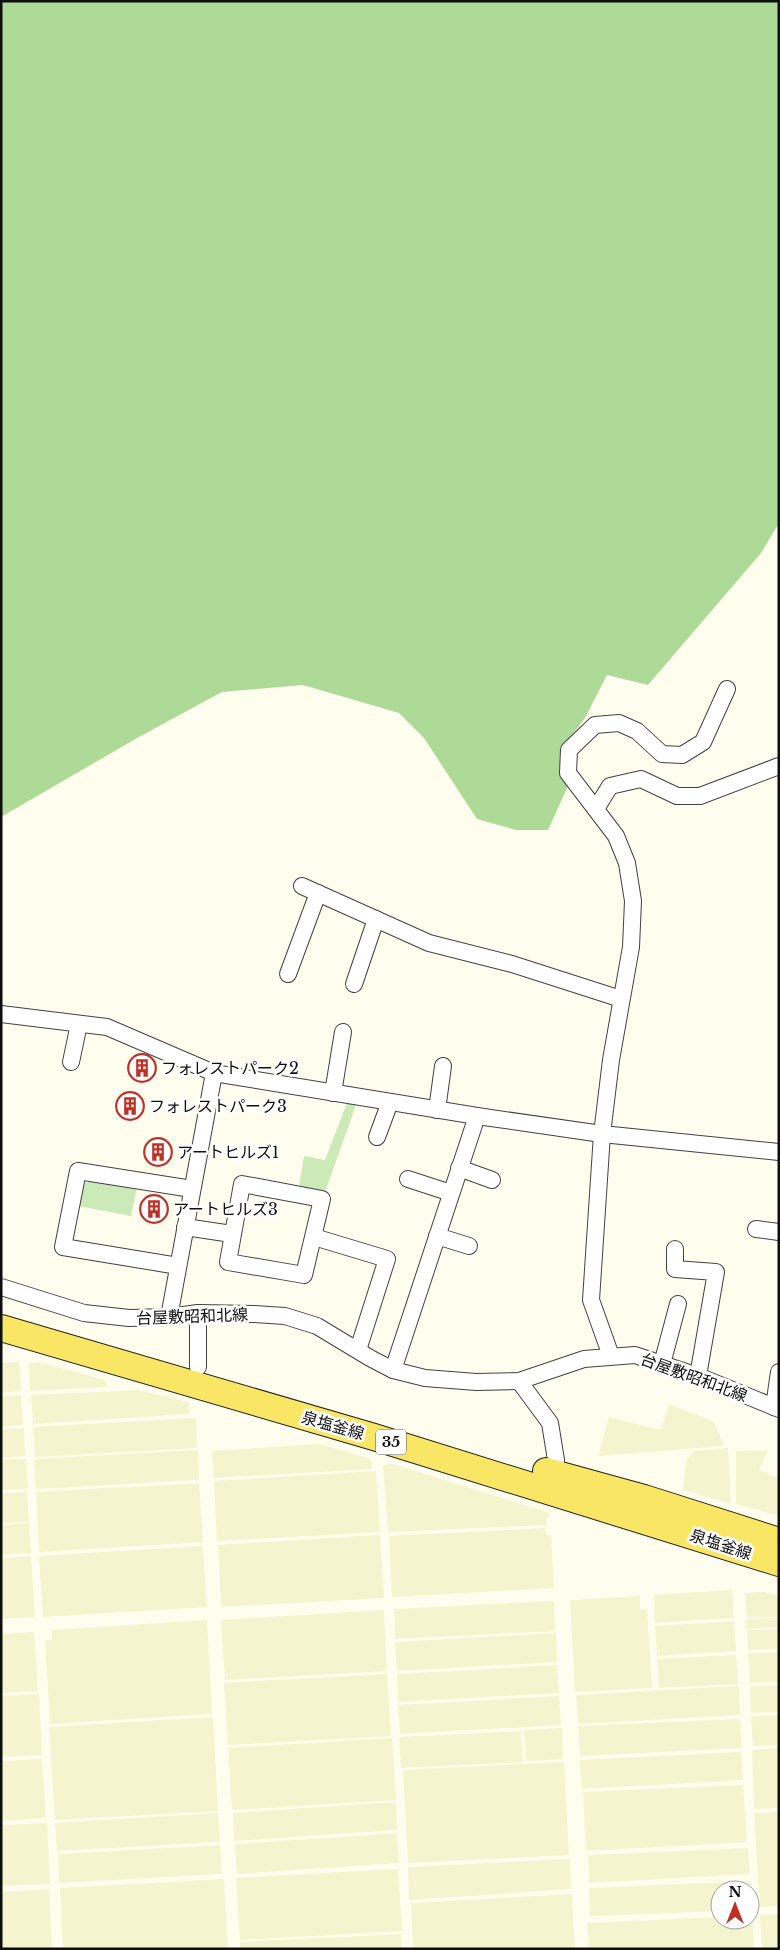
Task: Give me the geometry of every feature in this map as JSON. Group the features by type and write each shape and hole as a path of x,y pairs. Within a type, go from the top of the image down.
{"main road":[{"name":"泉塩釜線","path":"1,1310 556,1474 644,1498 779,1541"},
{"name":"泉塩釜線","path":"1,1328 401,1446 779,1563"}],"street":[{"path":"611,1356 591,1300 602,1134 610,1060 631,947 633,901 627,863 616,836 568,773 569,750 595,725 619,723 637,731 662,754 682,755 703,742 727,689"},
{"path":"596,809 610,786 641,779 677,796 700,796 779,766"},
{"path":"302,886 430,943 512,964 621,999"},
{"path":"288,974 318,893"},
{"path":"354,984 376,919"},
{"path":"1,1014 107,1027 214,1073 437,1110 602,1134 779,1152"},
{"path":"71,1062 79,1024"},
{"path":"333,1092 343,1032"},
{"path":"437,1110 443,1066"},
{"path":"169,1317 214,1073"},
{"path":"377,1137 390,1102"},
{"path":"393,1370 477,1116"},
{"path":"460,1168 492,1180"},
{"path":"178,1266 63,1247 78,1171 192,1189"},
{"path":"408,1179 451,1193"},
{"path":"242,1184 322,1199 314,1238 304,1275 228,1262 242,1184"},
{"path":"185,1227 232,1234"},
{"path":"756,1229 779,1232"},
{"path":"437,1236 469,1246"},
{"path":"314,1238 387,1259 358,1350"},
{"path":"675,1249 675,1269 716,1272 698,1376"},
{"name":"台屋敷昭和北線","path":"1,1287 84,1313 129,1318 169,1317 198,1313 285,1316 317,1326 393,1370 433,1379 476,1382 519,1381 584,1359 635,1355 698,1376 776,1408"},
{"path":"662,1364 678,1304"},
{"path":"198,1313 198,1367"},
{"path":"776,1408 779,1372"},
{"path":"519,1381 550,1423 556,1460 556,1474"}],"green space":[{"path":"1,1 779,1 779,523 761,553 648,685 607,675 585,718 564,750 560,770 568,786 548,830 516,830 477,819 424,738 399,713 303,685 222,692 137,738 1,817"},
{"path":"347,1103 356,1105 325,1192 299,1187 304,1156 325,1160"},
{"path":"91,1180 137,1187 131,1216 78,1206 82,1185"},
{"path":"19,1362 21,1391 1,1393 1,1363"},
{"path":"39,1362 105,1380 107,1387 30,1391 29,1363"},
{"path":"138,1390 189,1402 189,1414 33,1424 31,1395"},
{"path":"21,1395 23,1425 1,1427 1,1396"},
{"path":"669,1404 714,1422 724,1446 598,1456 609,1417 661,1430"},
{"path":"196,1418 197,1448 35,1457 33,1427"},
{"path":"24,1428 25,1456 1,1458 1,1429"},
{"path":"320,1444 371,1459 372,1469 214,1478 212,1451"},
{"path":"728,1448 731,1504 683,1490 686,1461 693,1451"},
{"path":"198,1450 199,1480 36,1489 34,1459"},
{"path":"768,1450 759,1470 779,1478 779,1516 736,1504 736,1451"},
{"path":"26,1459 28,1489 1,1490 1,1460"},
{"path":"393,1464 550,1513 549,1518 546,1518 547,1525 388,1532 383,1465"},
{"path":"376,1471 380,1532 217,1541 214,1481"},
{"path":"199,1483 203,1542 39,1552 36,1492"},
{"path":"27,1492 29,1522 1,1523 1,1493"},
{"path":"29,1523 31,1553 1,1555 1,1525"},
{"path":"545,1528 546,1535 551,1535 554,1588 392,1597 389,1536"},
{"path":"380,1535 384,1598 221,1607 218,1545"},
{"path":"203,1546 207,1607 43,1617 39,1556"},
{"path":"31,1556 35,1617 1,1619 1,1558"},
{"path":"732,1590 734,1618 655,1623 654,1595"},
{"path":"765,1592 779,1596 779,1617 747,1618 745,1593"},
{"path":"640,1596 640,1609 647,1609 652,1688 575,1692 570,1600"},
{"path":"554,1601 555,1631 395,1639 394,1609"},
{"path":"384,1610 387,1671 225,1680 221,1620"},
{"path":"779,1618 779,1627 746,1629 746,1619"},
{"path":"207,1620 212,1714 50,1724 45,1640 52,1640 52,1630"},
{"path":"734,1621 736,1651 657,1656 655,1626"},
{"path":"779,1629 779,1649 748,1650 747,1630"},
{"path":"34,1632 38,1691 1,1693 1,1634"},
{"path":"556,1633 557,1662 397,1671 395,1642"},
{"path":"779,1652 779,1682 750,1683 748,1653"},
{"path":"736,1655 738,1684 659,1688 657,1659"},
{"path":"557,1665 559,1693 398,1702 397,1674"},
{"path":"387,1674 391,1736 228,1745 224,1683"},
{"path":"779,1685 779,1712 751,1713 750,1686"},
{"path":"739,1686 740,1715 578,1724 576,1695"},
{"path":"39,1694 42,1755 1,1757 1,1696"},
{"path":"559,1696 561,1725 400,1734 398,1705"},
{"path":"779,1715 779,1745 753,1746 751,1716"},
{"path":"213,1717 218,1811 55,1820 49,1727"},
{"path":"740,1719 742,1748 580,1756 578,1726"},
{"path":"562,1728 563,1759 526,1761 524,1730"},
{"path":"521,1731 523,1762 401,1768 399,1737"},
{"path":"392,1738 396,1800 232,1810 228,1748"},
{"path":"779,1748 779,1808 754,1809 752,1750"},
{"path":"741,1752 743,1780 582,1789 580,1760"},
{"path":"42,1759 46,1818 1,1821 1,1761"},
{"path":"564,1762 569,1855 408,1863 403,1770"},
{"path":"743,1785 747,1842 586,1851 583,1792"},
{"path":"396,1802 397,1830 234,1841 233,1813"},
{"path":"779,1812 779,1906 760,1907 760,1880 758,1880 754,1813"},
{"path":"218,1813 220,1842 57,1851 55,1823"},
{"path":"47,1823 50,1884 1,1886 1,1825"},
{"path":"397,1833 399,1863 237,1874 235,1844"},
{"path":"220,1845 222,1874 59,1883 58,1854"},
{"path":"748,1848 750,1874 589,1883 588,1855"},
{"path":"570,1859 571,1889 409,1900 408,1867"},
{"path":"398,1869 402,1931 240,1940 236,1878"},
{"path":"224,1879 228,1949 63,1949 60,1888"},
{"path":"710,1883 710,1911 590,1916 589,1888"},
{"path":"49,1889 52,1948 1,1949 1,1892"},
{"path":"572,1894 575,1949 413,1949 411,1903"},
{"path":"779,1914 779,1949 762,1949 760,1915"},
{"path":"710,1917 710,1930 753,1930 754,1949 589,1949 587,1923"},
{"path":"401,1934 402,1949 240,1949 240,1942"}],"place":[{"name":"フォレストパーク2","path":"142,1068"},
{"name":"フォレストパーク3","path":"130,1106"},
{"name":"アートヒルズ1","path":"158,1152"},
{"name":"アートヒルズ3","path":"154,1209"}]}
